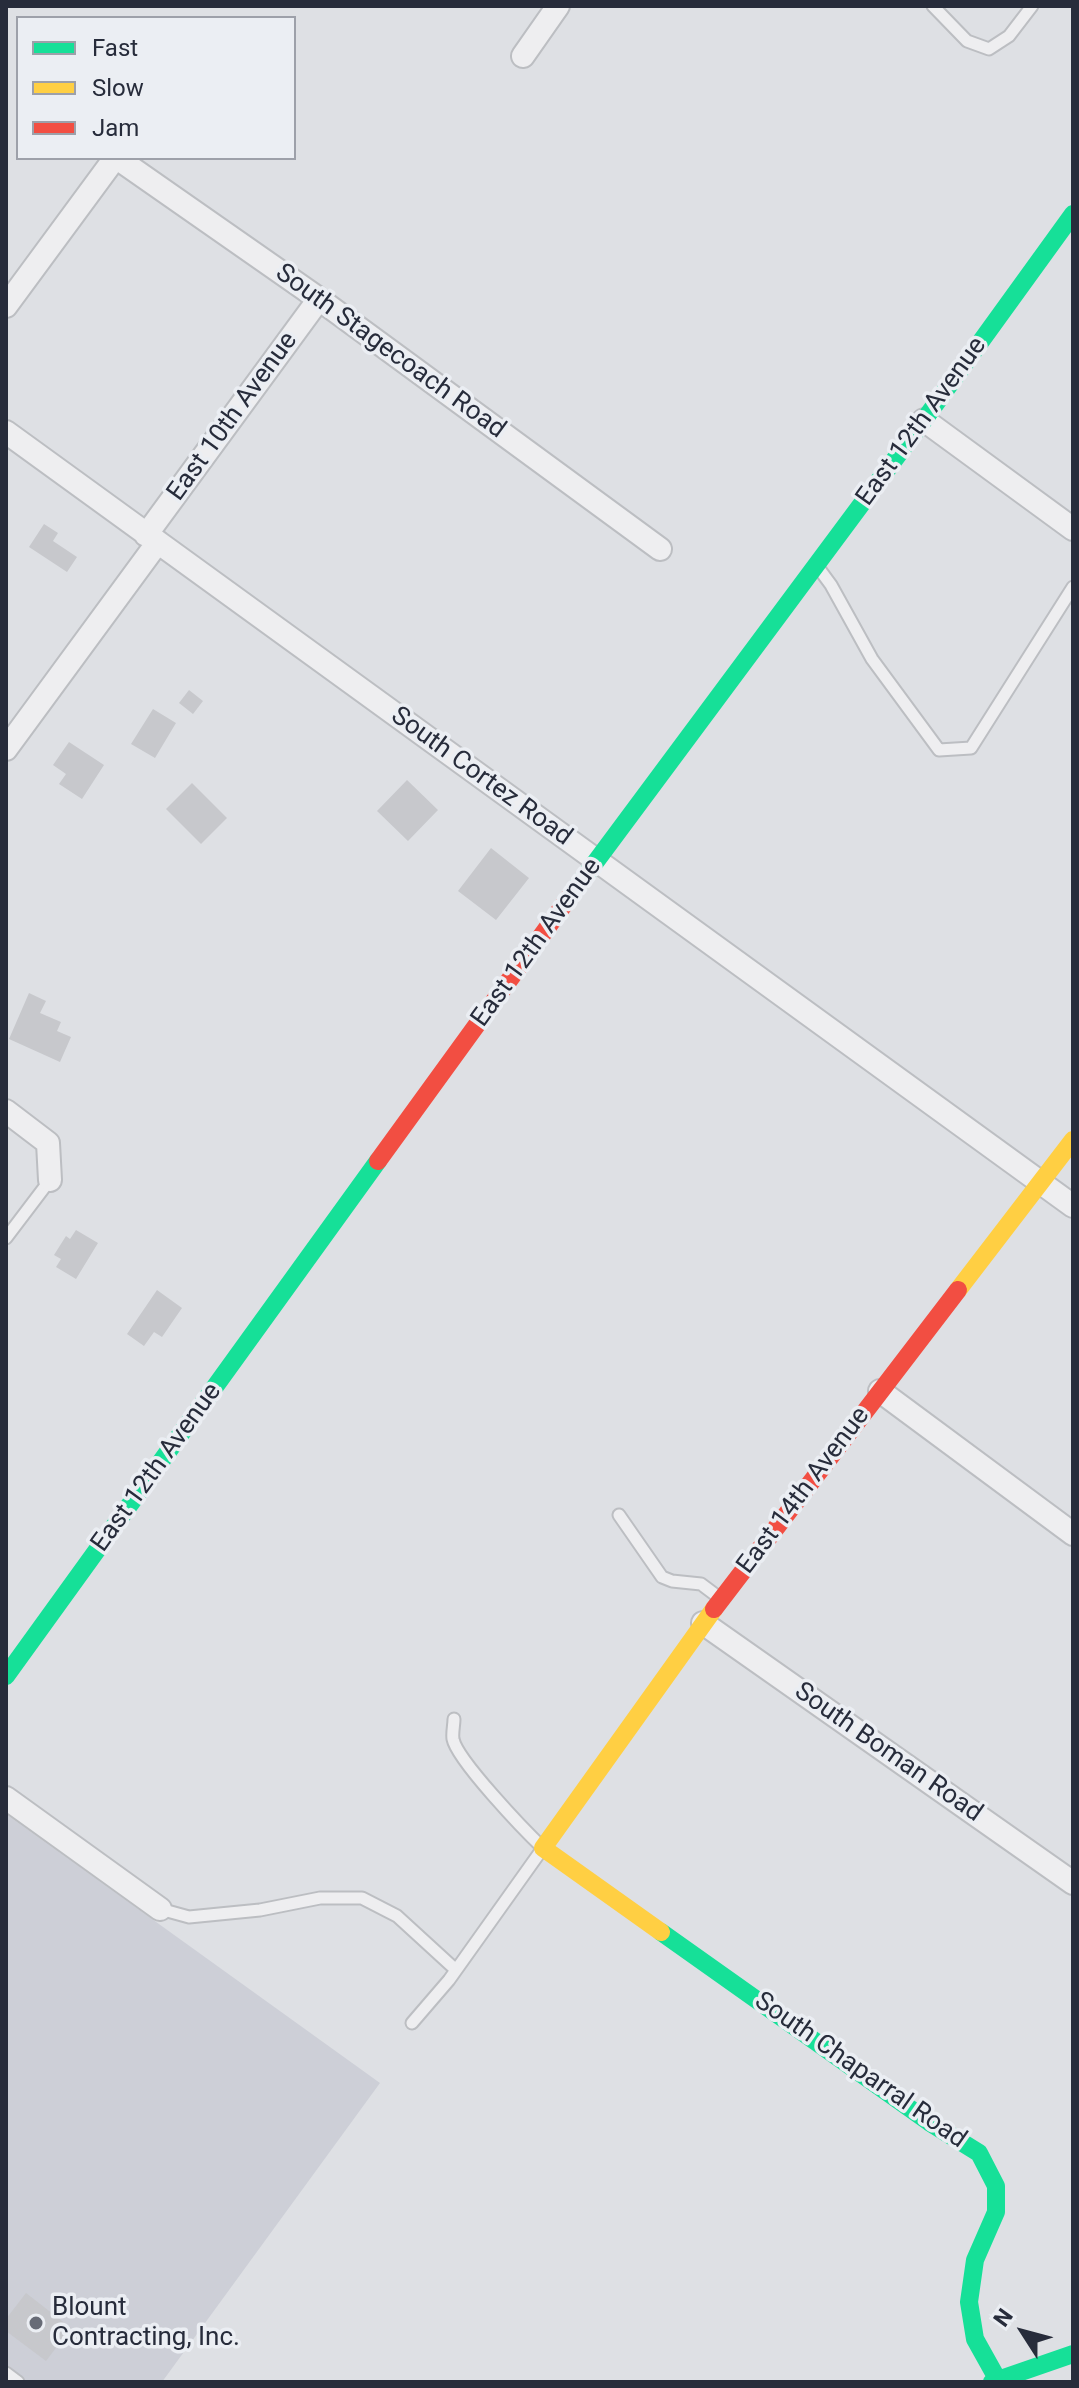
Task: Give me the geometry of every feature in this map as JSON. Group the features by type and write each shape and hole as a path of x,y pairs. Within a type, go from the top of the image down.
{"street":[{"path":"523,56 558,6"},
{"path":"6,306 112,160"},
{"name":"South Stagecoach Road","path":"112,160 319,299 660,549"},
{"name":"East 12th Avenue","path":"6,1676 596,860 924,420 1073,214"},
{"name":"East 10th Avenue","path":"6,749 319,299"},
{"path":"924,420 1073,529"},
{"name":"South Cortez Road","path":"6,432 1073,1206"},
{"path":"6,1111 48,1143 50,1180"},
{"name":"East 14th Avenue","path":"543,1848 703,1623 1073,1140"},
{"path":"880,1391 1073,1534"},
{"name":"South Boman Road","path":"703,1623 1073,1883"},
{"path":"6,1798 160,1909"},
{"name":"South Chaparral Road","path":"543,1848 929,2122 979,2153 996,2186 996,2212 975,2260 969,2302 975,2339 996,2381"},
{"path":"996,2381 1073,2354"}],"lane":[{"path":"933,6 967,41 989,49 1009,36 1032,6"},
{"path":"816,565 831,585 872,659 939,750 971,748 1073,587"},
{"path":"6,1238 50,1180"},
{"path":"619,1515 662,1577 701,1584 721,1600"},
{"path":"412,2023 456,1970 543,1848 512,1818 467,1762 453,1740 454,1719"},
{"path":"160,1909 189,1917 260,1910 320,1898 362,1898 397,1916 456,1970"},
{"path":"6,2373 18,2382"}],"shaded area":[{"path":"6,1814 380,2083 162,2382 6,2382"}],"building":[{"path":"44,524 58,533 53,541 77,557 67,572 29,547"},
{"path":"189,690 203,701 193,714 179,703"},
{"path":"153,709 176,723 155,758 131,744"},
{"path":"69,742 104,765 82,799 59,784 66,774 53,765"},
{"path":"407,780 438,810 408,841 377,811"},
{"path":"192,783 227,818 201,844 166,809"},
{"path":"491,848 529,878 496,920 458,891"},
{"path":"29,993 46,1001 40,1013 61,1022 57,1031 71,1037 60,1062 9,1039"},
{"path":"76,1230 98,1243 76,1279 56,1267 61,1259 54,1255 66,1236 70,1239"},
{"path":"157,1290 182,1308 162,1337 154,1332 144,1346 127,1334"},
{"name":"Blount Contracting, Inc.","path":"26,2293 71,2328 46,2361 6,2331 6,2319"}],"traffic: fast":[{"path":"571,895 1073,214"},
{"path":"6,1676 378,1161"},
{"path":"661,1932 929,2122 979,2153 996,2186 996,2212 975,2260 969,2302 975,2339 999,2382"},
{"path":"992,2382 1073,2354"}],"traffic: slow":[{"path":"958,1290 1073,1140"},
{"path":"661,1932 543,1848 714,1609"}],"traffic: jam":[{"path":"378,1161 571,895"},
{"path":"714,1609 958,1290"}],"place":[{"name":"Blount Contracting, Inc.","path":"36,2323"}]}
